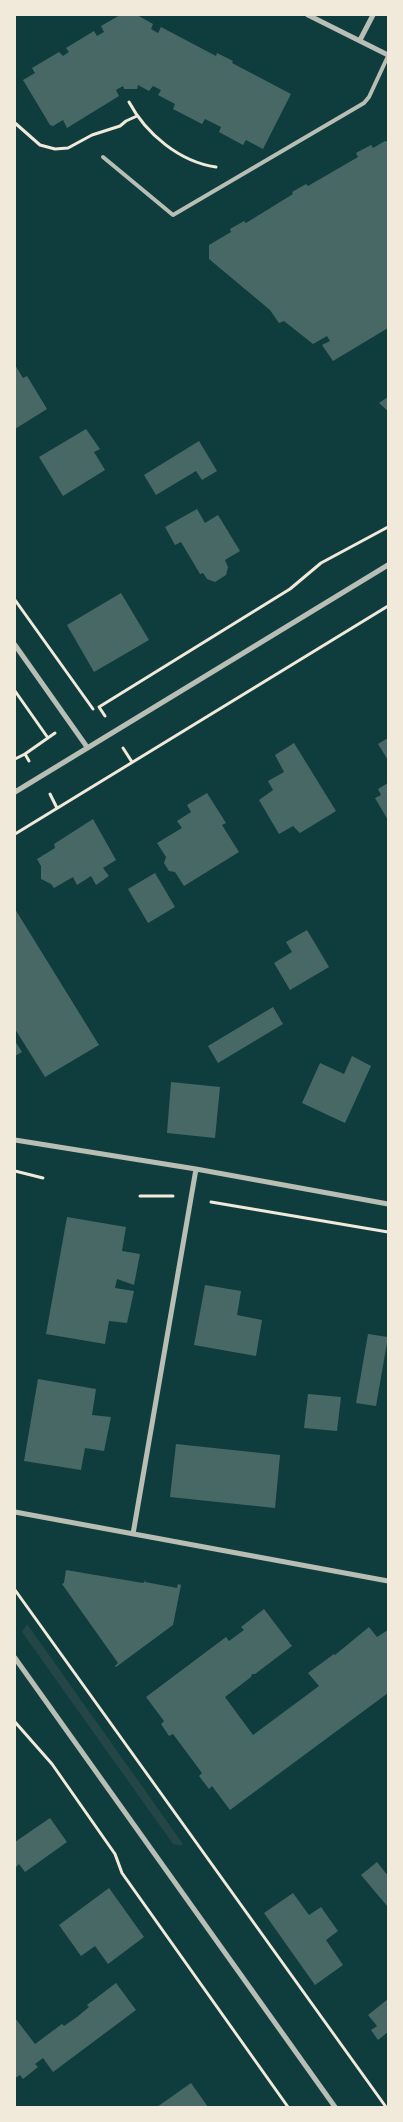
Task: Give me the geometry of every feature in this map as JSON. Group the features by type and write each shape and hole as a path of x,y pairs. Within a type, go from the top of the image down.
{"street":[{"path":"308,15 388,56"},
{"path":"360,40 373,15"},
{"path":"15,792 388,565"},
{"path":"15,645 88,747"},
{"path":"15,1140 196,1169 388,1204"},
{"path":"133,1534 196,1169"},
{"path":"15,1512 388,1581"},
{"path":"15,1658 335,2107"}],"lane":[{"path":"104,157 173,215 364,103 369,97 388,56"}],"path":[{"path":"129,102 149,131 169,147 188,158 205,165 252,168"},
{"path":"15,123 40,145 55,149 68,148 92,135 115,128 137,116"},
{"path":"87,713 290,589 321,563 388,527"},
{"path":"15,600 93,709"},
{"path":"15,834 388,606"},
{"path":"15,691 48,738"},
{"path":"99,707 105,717"},
{"path":"15,759 61,730"},
{"path":"121,744 132,762"},
{"path":"24,754 31,764"},
{"path":"47,790 57,808"},
{"path":"15,1171 42,1178"},
{"path":"140,1196 178,1196"},
{"path":"210,1202 388,1232"},
{"path":"15,1590 386,2107"},
{"path":"15,1722 52,1764 115,1854 122,1873 288,2107"}],"shaded area":[{"path":"27,1624 183,1844 181,1846 173,1844 22,1632"}],"building":[{"path":"120,15 137,15 153,24 151,29 158,33 161,27 216,56 217,53 233,61 232,63 291,94 263,149 246,140 243,145 219,132 221,127 205,119 202,124 173,109 175,104 158,95 161,90 153,86 149,91 138,85 137,89 124,89 123,86 116,90 119,96 67,128 63,120 53,126 50,125 23,80 35,73 32,68 59,52 63,56 69,52 66,48 94,31 97,36 104,32 101,26"},
{"path":"385,141 388,142 388,328 333,361 322,345 330,341 327,336 313,344 284,321 279,323 270,310 209,259 209,245 231,232 230,229 244,221 246,223 293,194 292,192 306,184 308,186 358,157 356,153 371,145 373,148"},
{"path":"15,365 23,378 27,376 47,409 15,429"},
{"path":"388,397 388,411 379,403"},
{"path":"86,429 100,449 94,452 105,470 63,496 39,457"},
{"path":"199,441 217,471 202,480 196,471 156,495 144,475"},
{"path":"197,509 205,523 218,515 240,551 225,560 228,567 226,575 215,582 207,579 203,573 200,574 181,542 175,545 165,527"},
{"path":"121,593 149,640 94,672 67,625"},
{"path":"388,738 388,760 378,744"},
{"path":"294,743 336,811 300,833 293,826 279,834 259,800 273,790 268,781 284,772 275,755"},
{"path":"388,783 388,820 375,798 381,795 378,789"},
{"path":"207,793 226,823 222,825 239,852 184,886 175,872 169,871 164,863 166,857 157,843 182,828 177,821 191,812 187,805"},
{"path":"93,819 116,860 103,868 109,876 96,885 91,876 77,885 73,877 54,888 51,884 41,879 41,866 37,859 55,848 54,844"},
{"path":"155,873 175,907 148,923 128,889"},
{"path":"15,909 99,1045 45,1077 15,1029"},
{"path":"307,930 329,967 290,990 274,963 292,952 286,942"},
{"path":"273,1007 283,1024 218,1063 208,1046"},
{"path":"15,1041 22,1052 15,1056"},
{"path":"352,1056 371,1066 345,1123 302,1103 320,1063 344,1074"},
{"path":"171,1082 220,1087 215,1138 167,1133"},
{"path":"67,1217 126,1227 122,1251 140,1254 134,1285 117,1279 115,1288 134,1291 127,1323 109,1321 105,1344 46,1334"},
{"path":"205,1285 241,1291 237,1315 262,1320 256,1356 194,1345"},
{"path":"368,1334 388,1337 376,1406 356,1403"},
{"path":"38,1379 96,1389 92,1415 111,1417 104,1451 85,1448 81,1470 24,1461"},
{"path":"308,1394 341,1397 337,1431 304,1428"},
{"path":"176,1444 280,1455 275,1508 170,1497"},
{"path":"66,1570 143,1583 146,1580 145,1582 177,1588 178,1584 181,1585 173,1625 116,1667 118,1663 62,1584 64,1583"},
{"path":"264,1609 292,1646 255,1674 252,1674 251,1677 225,1697 253,1735 319,1686 308,1673 335,1655 369,1627 377,1637 388,1630 388,1693 230,1810 212,1786 209,1789 199,1776 202,1773 173,1734 169,1736 161,1724 164,1721 146,1697 226,1637 229,1641 244,1630 241,1627"},
{"path":"50,1818 67,1842 25,1872 19,1864 15,1868 15,1842"},
{"path":"377,1862 388,1876 388,1907 361,1875"},
{"path":"109,1888 144,1937 108,1964 95,1946 81,1956 59,1925"},
{"path":"293,1893 309,1915 321,1907 338,1931 326,1940 343,1965 315,1985 264,1913"},
{"path":"116,1983 136,2010 53,2072 43,2058 35,2064 38,2067 23,2079 20,2075 15,2078 15,2018 35,2044 62,2024 64,2026 77,2017 89,2007 87,2005"},
{"path":"388,1999 388,2032 378,2040 371,2030 377,2026 368,2015"},
{"path":"191,2083 208,2107 157,2107"}]}
